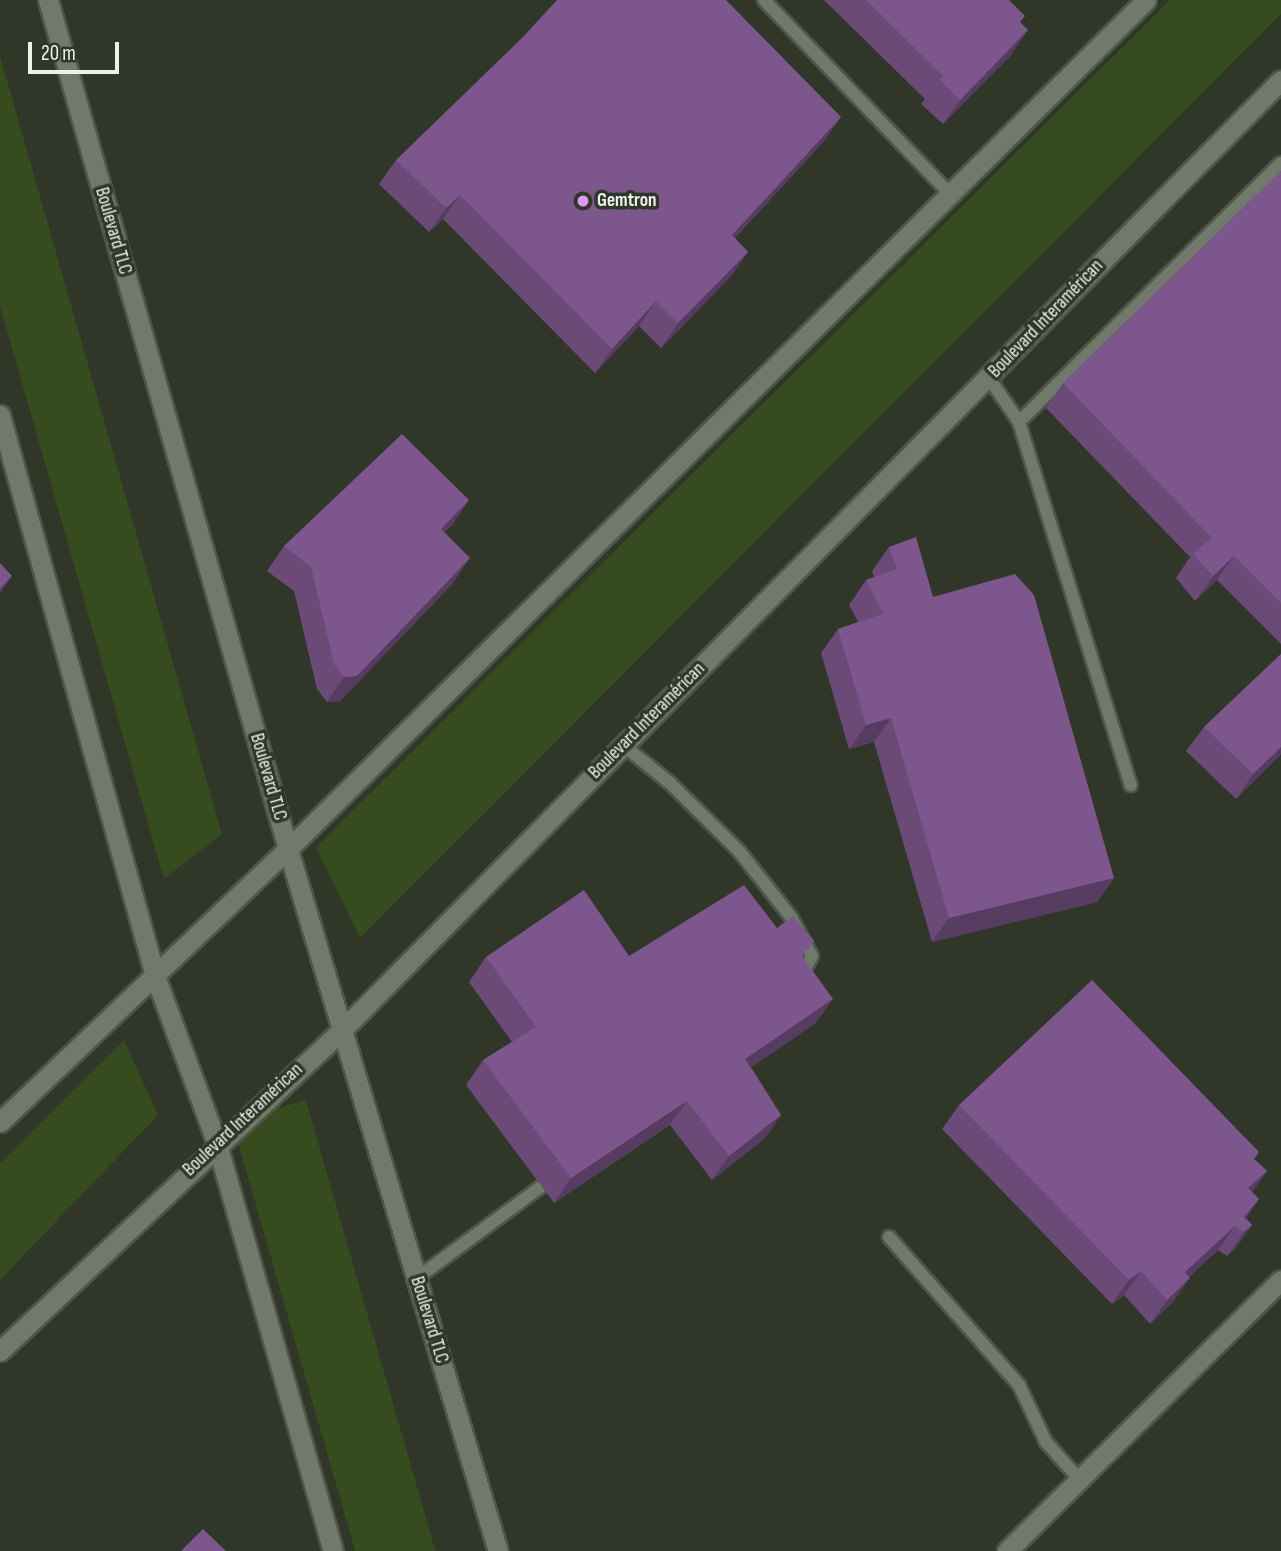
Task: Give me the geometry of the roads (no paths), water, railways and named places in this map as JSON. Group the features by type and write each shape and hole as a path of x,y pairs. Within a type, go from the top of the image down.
{"street":[{"name":"Boulevard TLC","path":"48,0 288,849 498,1551"},
{"path":"1,1119 288,849 1146,0"},
{"name":"Boulevard Interamérican","path":"0,1351 216,1144 342,1029 1281,80"},
{"path":"0,415 155,976 216,1144 333,1551"},
{"path":"1007,1551 1281,1280"}],"lane":[{"path":"764,0 950,194"},
{"path":"1019,422 1281,163"},
{"path":"989,378 1019,422 1131,785"},
{"path":"623,745 670,783 739,851 791,917 812,956 793,993"},
{"path":"417,1278 541,1186"},
{"path":"889,1237 1019,1385 1046,1442 1079,1479"}],"place":[{"name":"Gemtron","path":"583,201"}]}
